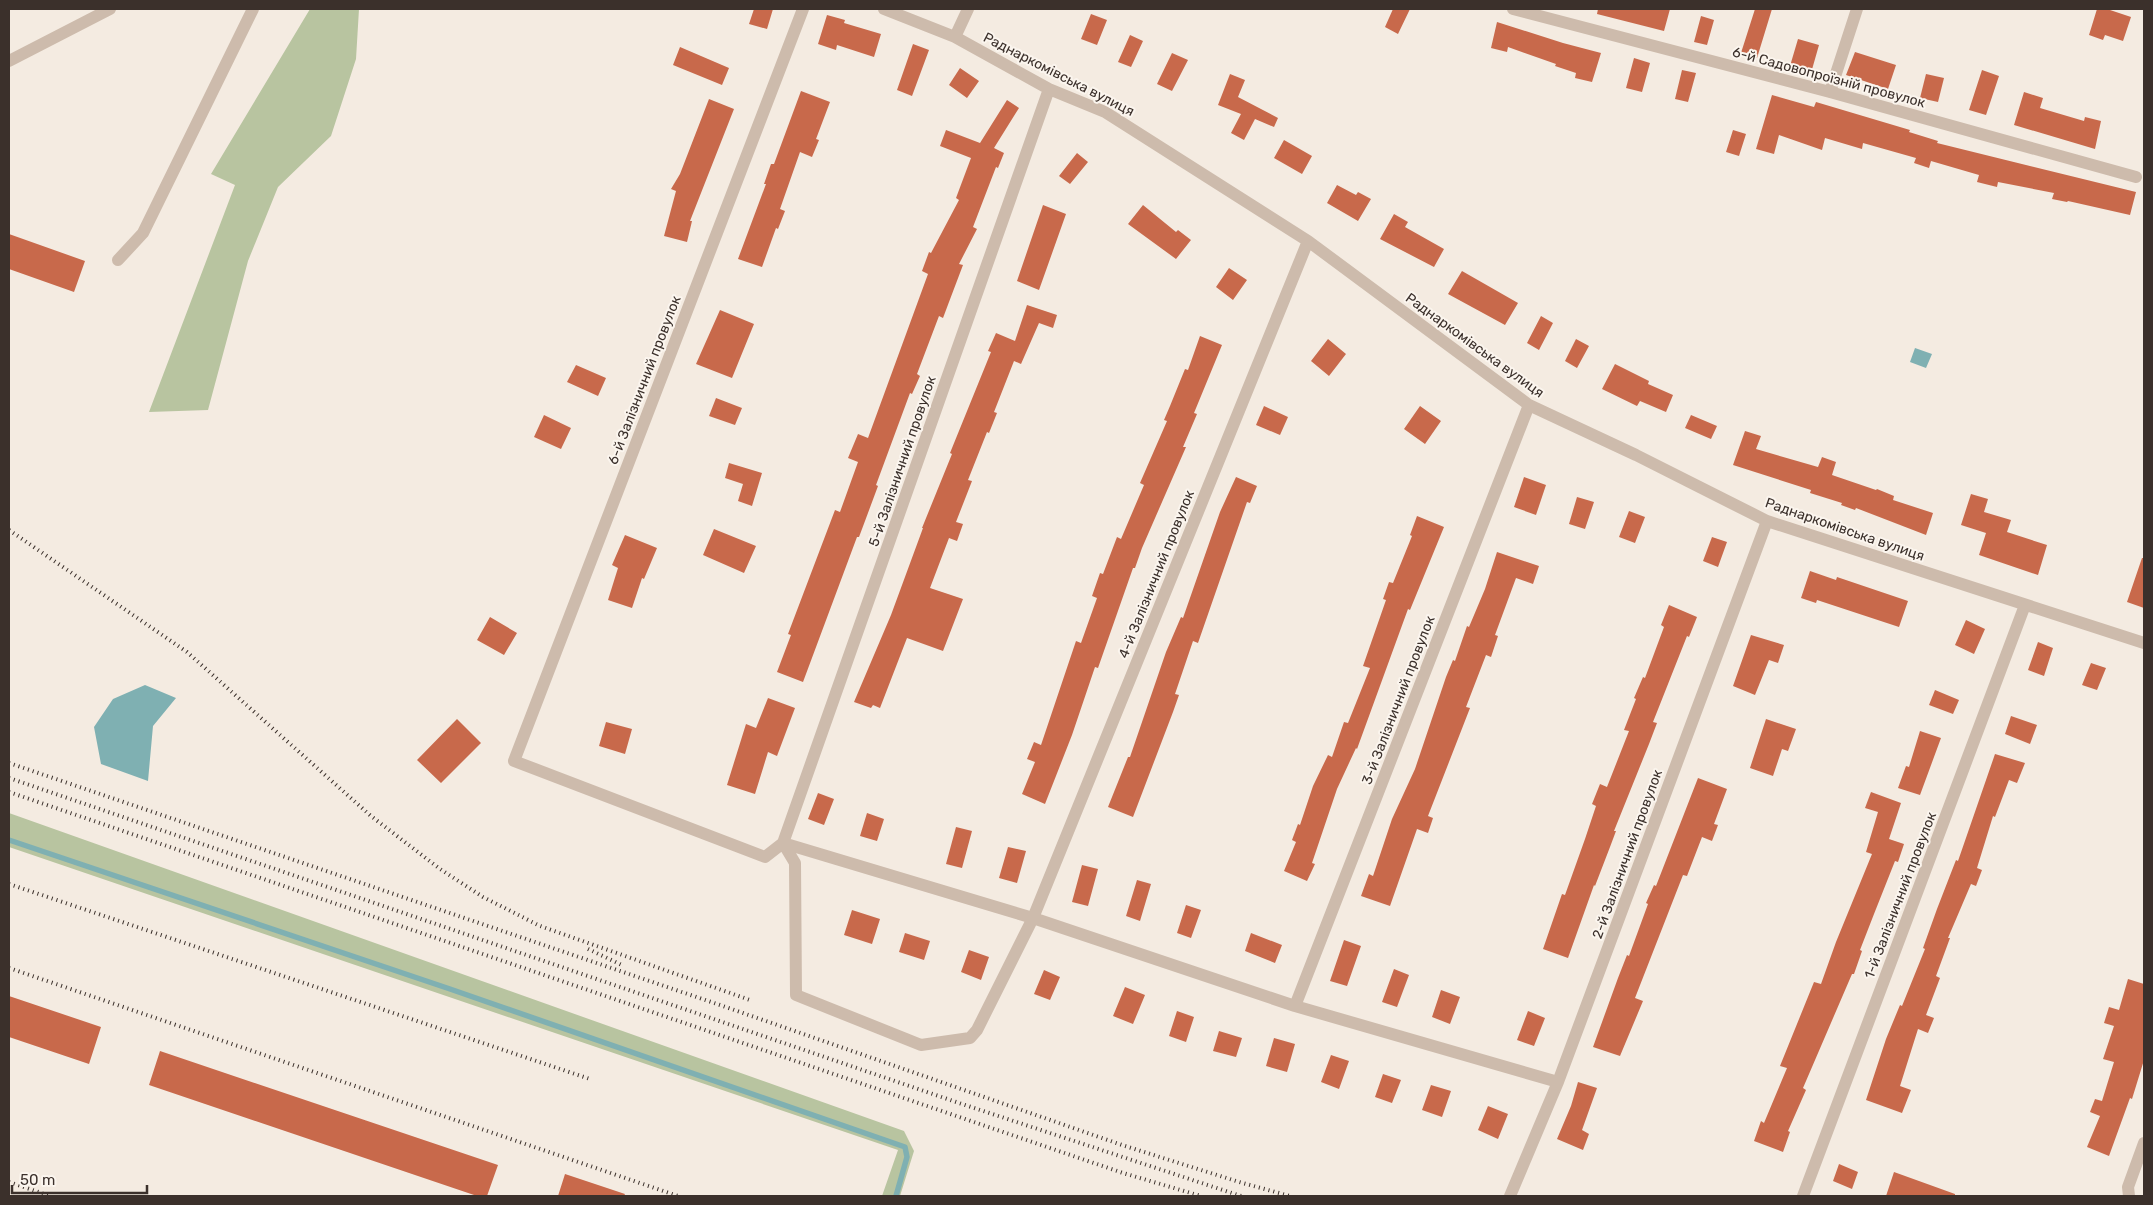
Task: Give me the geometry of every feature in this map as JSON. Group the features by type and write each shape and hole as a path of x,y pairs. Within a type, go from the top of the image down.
{"street":[{"path":"9,61 110,9"},
{"path":"118,260 143,233 253,9"},
{"name":"6-й Залізничний провулок","path":"783,843 765,857 514,761 803,9"},
{"name":"Раднаркомівська вулиця","path":"884,9 955,37 1049,89 1105,112 1308,241 1529,405 1636,455 1767,521 1856,548 2144,644"},
{"path":"955,37 968,9"},
{"name":"6-й Садовопроїзній провулок","path":"1513,9 1830,92 2136,177"},
{"path":"1830,92 1857,9"},
{"name":"5-й Залізничний провулок","path":"783,843 1049,89"},
{"name":"4-й Залізничний провулок","path":"783,843 795,863 796,995 921,1045 970,1038 977,1030 1033,918 1308,241"},
{"name":"3-й Залізничний провулок","path":"1296,1006 1529,405"},
{"name":"2-й Залізничний провулок","path":"1510,1196 1558,1082 1767,521"},
{"name":"1-й Залізничний провулок","path":"1803,1196 2025,605"},
{"path":"783,843 1033,918 1296,1006 1558,1082"},
{"path":"2129,1196 2128,1187 2144,1143"}],"green space":[{"path":"310,9 359,9 356,59 331,136 278,187 248,261 208,410 149,412 235,185 211,174"},
{"path":"9,813 904,1131 914,1151 900,1196 882,1196 898,1150 9,847"}],"water":[{"path":"1915,348 1932,354 1926,368 1910,362"},
{"path":"145,685 176,698 153,726 148,781 101,764 94,727 113,699"}],"building":[{"path":"754,9 773,9 767,29 749,24"},
{"path":"1393,9 1410,9 1398,34 1385,27"},
{"path":"1598,9 1670,9 1664,31 1597,14"},
{"path":"1755,9 1772,9 1757,58 1741,53"},
{"path":"2097,9 2107,9 2131,17 2123,41 2105,35 2103,40 2089,35"},
{"path":"1091,14 1107,20 1097,45 1081,39"},
{"path":"827,15 845,20 844,23 881,34 874,57 837,45 836,50 818,44"},
{"path":"1701,16 1714,20 1707,45 1694,42"},
{"path":"1497,22 1601,53 1592,82 1575,78 1576,73 1508,47 1507,52 1491,48"},
{"path":"1130,35 1143,41 1131,67 1118,62"},
{"path":"1798,39 1819,45 1811,73 1790,66"},
{"path":"913,44 929,50 912,96 897,90"},
{"path":"680,47 729,68 722,85 673,65"},
{"path":"1855,52 1896,65 1888,89 1846,75"},
{"path":"1172,53 1188,60 1172,91 1157,84"},
{"path":"1634,58 1650,63 1642,92 1626,88"},
{"path":"960,68 979,81 967,98 949,85"},
{"path":"1682,70 1696,73 1688,102 1675,99"},
{"path":"1982,70 1999,76 1986,115 1969,110"},
{"path":"1230,74 1245,80 1238,97 1278,118 1274,127 1255,119 1244,140 1231,133 1241,114 1218,105"},
{"path":"1926,74 1944,78 1938,102 1920,98"},
{"path":"801,91 830,102 816,139 819,140 812,157 800,152 780,209 785,211 778,229 776,228 762,267 738,259 766,184 764,184 771,164 774,164"},
{"path":"2024,92 2043,98 2040,108 2084,121 2085,117 2101,121 2095,149 2014,125"},
{"path":"1772,95 1814,107 1816,102 1910,130 1909,132 1938,141 1937,143 2136,192 2130,215 2052,199 2054,193 1998,182 1997,187 1977,182 1979,175 1931,161 1929,168 1914,163 1916,158 1863,143 1862,149 1825,138 1822,150 1779,135 1774,154 1756,149"},
{"path":"709,99 734,109 690,221 692,221 687,242 664,236 676,191 671,189 680,174"},
{"path":"1007,100 1019,108 994,148 1004,153 998,168 996,167 973,227 977,229 959,264 963,265 943,318 939,316 917,374 920,376 912,394 910,393 876,485 878,486 803,682 777,672 791,635 788,634 835,510 840,512 858,462 848,458 858,434 868,438 928,274 922,271 929,252 931,253 959,200 956,198 971,158 940,146 946,130 980,143"},
{"path":"1733,130 1746,134 1739,156 1726,152"},
{"path":"1284,140 1312,156 1302,174 1274,158"},
{"path":"1077,153 1088,162 1070,184 1059,176"},
{"path":"1337,185 1356,195 1358,192 1371,199 1358,221 1327,203"},
{"path":"1043,205 1066,214 1039,290 1017,281"},
{"path":"1143,205 1176,232 1178,230 1191,240 1176,259 1128,224"},
{"path":"1394,214 1408,222 1405,227 1444,249 1434,267 1380,239"},
{"path":"9,234 85,261 74,292 9,269"},
{"path":"1229,268 1247,280 1233,300 1216,287"},
{"path":"1462,271 1518,303 1505,325 1448,294"},
{"path":"1027,305 1057,315 1053,328 1039,323 1021,364 1014,361 994,412 997,413 989,433 987,432 968,480 972,481 956,522 963,524 957,541 949,538 930,588 963,599 943,651 907,638 880,708 873,705 871,708 854,702 891,615 922,528 952,454 950,453 991,352 988,351 996,333 1015,341"},
{"path":"720,310 754,324 732,378 696,364"},
{"path":"1541,316 1553,323 1539,350 1527,343"},
{"path":"1200,336 1222,345 1194,413 1197,414 1183,447 1186,447 1135,568 1133,568 1098,668 1095,667 1072,735 1045,804 1022,794 1035,762 1027,759 1034,742 1041,745 1076,641 1081,643 1097,598 1092,596 1100,573 1103,574 1117,537 1121,539 1144,485 1140,483 1167,421 1164,420 1185,369 1188,370"},
{"path":"1328,339 1346,354 1329,376 1311,361"},
{"path":"1576,339 1589,346 1577,368 1565,361"},
{"path":"1615,364 1649,381 1648,384 1673,395 1666,412 1640,401 1637,406 1602,389"},
{"path":"576,365 606,378 598,396 567,382"},
{"path":"716,398 742,408 735,425 709,416"},
{"path":"1264,406 1288,417 1280,435 1256,425"},
{"path":"1420,406 1441,421 1425,444 1404,429"},
{"path":"544,415 571,428 561,449 534,437"},
{"path":"1691,415 1717,426 1711,439 1685,428"},
{"path":"1745,431 1761,436 1756,449 1818,467 1822,457 1836,462 1832,475 1877,489 1894,496 1893,500 1933,513 1926,535 1856,508 1855,510 1841,505 1842,503 1810,493 1811,490 1733,465"},
{"path":"729,463 762,473 752,506 738,501 743,484 725,478"},
{"path":"1236,477 1257,486 1250,503 1247,502 1198,643 1193,641 1175,694 1179,695 1133,817 1108,807 1128,757 1130,757 1166,652 1181,617 1183,618 1220,512"},
{"path":"1524,477 1546,485 1536,515 1514,507"},
{"path":"1971,494 1988,499 1984,512 2011,520 2007,532 2047,545 2038,575 1979,555 1986,533 1961,525"},
{"path":"1577,497 1594,502 1585,529 1569,524"},
{"path":"1629,511 1645,517 1635,543 1619,537"},
{"path":"1417,516 1444,527 1410,610 1408,609 1357,749 1337,789 1312,863 1315,864 1307,881 1284,871 1296,842 1292,840 1298,824 1300,825 1313,786 1328,755 1332,757 1344,722 1348,723 1370,668 1363,666 1386,600 1383,599 1389,582 1393,583 1412,536 1410,535"},
{"path":"714,529 756,546 744,573 703,555"},
{"path":"625,535 657,548 644,579 642,578 632,608 608,600 618,568 612,565"},
{"path":"1712,537 1727,542 1718,567 1703,561"},
{"path":"1497,552 1539,566 1533,584 1516,578 1495,635 1498,636 1491,657 1486,655 1466,707 1470,708 1428,816 1433,818 1428,833 1417,829 1390,906 1361,896 1369,874 1373,876 1392,819 1415,769 1446,677 1453,660 1455,661 1467,626 1469,627 1485,589"},
{"path":"2142,558 2144,558 2144,608 2127,602"},
{"path":"1810,571 1836,580 1837,577 1908,601 1899,627 1817,600 1816,603 1801,598"},
{"path":"1669,605 1697,617 1689,637 1687,636 1653,722 1657,723 1614,831 1616,831 1568,958 1543,949 1562,894 1565,895 1585,839 1596,806 1592,804 1600,784 1607,787 1629,731 1624,730 1636,699 1634,698 1643,677 1645,678 1664,627 1661,625"},
{"path":"490,617 517,633 504,655 477,640"},
{"path":"1966,620 1985,629 1974,654 1955,645"},
{"path":"1751,635 1784,645 1778,663 1769,660 1755,695 1733,686"},
{"path":"2038,642 2053,648 2044,676 2028,670"},
{"path":"2091,663 2106,668 2097,690 2082,685"},
{"path":"1935,690 1959,700 1953,714 1929,705"},
{"path":"768,698 795,708 777,756 768,752 755,794 727,785 746,724 756,728"},
{"path":"2011,716 2037,725 2030,744 2005,734"},
{"path":"457,719 481,743 441,783 417,760"},
{"path":"1766,719 1796,729 1788,751 1782,749 1773,776 1750,768"},
{"path":"606,722 632,729 625,754 599,746"},
{"path":"1920,731 1941,738 1920,795 1898,788 1906,766 1909,767"},
{"path":"1995,754 2025,763 2017,783 2009,780 1995,817 1993,816 1977,868 1982,870 1976,886 1971,884 1948,938 1950,938 1936,976 1940,978 1926,1015 1934,1018 1928,1033 1918,1029 1900,1086 1911,1090 1902,1113 1866,1100 1886,1039 1900,1005 1902,1006 1925,949 1923,948 1937,909 1956,860 1958,861"},
{"path":"1698,778 1727,789 1714,824 1718,825 1712,841 1702,837 1687,876 1683,875 1635,998 1643,1001 1620,1056 1593,1047 1627,955 1629,956 1648,904 1646,903 1654,885 1656,886"},
{"path":"1871,792 1901,803 1889,839 1904,844 1898,862 1895,861 1860,950 1862,951 1854,974 1852,974 1803,1088 1806,1090 1788,1131 1790,1132 1783,1152 1754,1141 1761,1121 1764,1123 1787,1068 1780,1066 1814,982 1821,984 1872,854 1866,852 1878,812 1865,808"},
{"path":"818,793 834,799 824,825 808,819"},
{"path":"867,813 884,819 877,841 860,836"},
{"path":"956,827 972,831 962,868 946,864"},
{"path":"1008,847 1026,851 1017,883 999,878"},
{"path":"1082,865 1098,869 1088,906 1072,902"},
{"path":"1137,880 1151,884 1140,921 1126,916"},
{"path":"1186,905 1201,910 1191,938 1177,933"},
{"path":"852,910 880,919 872,944 844,935"},
{"path":"905,933 930,941 924,960 899,952"},
{"path":"1251,933 1282,945 1275,963 1245,951"},
{"path":"1344,940 1361,946 1347,986 1330,981"},
{"path":"969,950 989,957 981,980 961,972"},
{"path":"1394,969 1409,975 1397,1007 1382,1002"},
{"path":"1044,970 1060,977 1050,1000 1034,994"},
{"path":"2128,979 2144,984 2144,1060 2132,1099 2130,1098 2109,1156 2087,1147 2100,1116 2090,1112 2095,1099 2102,1101 2114,1062 2103,1059 2114,1026 2104,1023 2109,1007 2119,1010"},
{"path":"1125,987 1145,995 1133,1024 1113,1016"},
{"path":"1441,990 1460,997 1450,1024 1432,1017"},
{"path":"9,996 101,1027 89,1064 9,1037"},
{"path":"1177,1011 1194,1017 1186,1042 1169,1036"},
{"path":"1528,1011 1545,1018 1534,1046 1517,1040"},
{"path":"1219,1031 1242,1038 1236,1057 1213,1051"},
{"path":"1274,1038 1295,1044 1287,1072 1266,1066"},
{"path":"160,1051 498,1165 487,1196 477,1196 149,1085"},
{"path":"1331,1055 1349,1061 1339,1089 1321,1082"},
{"path":"1383,1074 1401,1080 1392,1103 1375,1097"},
{"path":"1578,1082 1597,1088 1582,1130 1589,1134 1583,1150 1557,1139 1571,1106"},
{"path":"1431,1085 1451,1091 1442,1117 1422,1110"},
{"path":"1488,1106 1508,1114 1498,1139 1478,1130"},
{"path":"1839,1164 1858,1172 1852,1189 1833,1181"},
{"path":"1894,1172 1955,1194 1955,1196 1886,1196"},
{"path":"565,1174 625,1194 624,1196 558,1196"}],"waterway":[{"path":"9,840 450,989 905,1147 907,1157 896,1196"}],"railway":[{"path":"9,530 187,652 371,816 440,869 483,897 540,926 750,1000"},
{"path":"9,763 720,1005 1122,1145 1290,1196"},
{"path":"9,778 962,1104 1241,1196"},
{"path":"9,792 1123,1173 1201,1196"},
{"path":"9,884 590,1079"},
{"path":"588,949 624,966"},
{"path":"9,968 678,1196"},
{"path":"9,1182 50,1196"}]}
